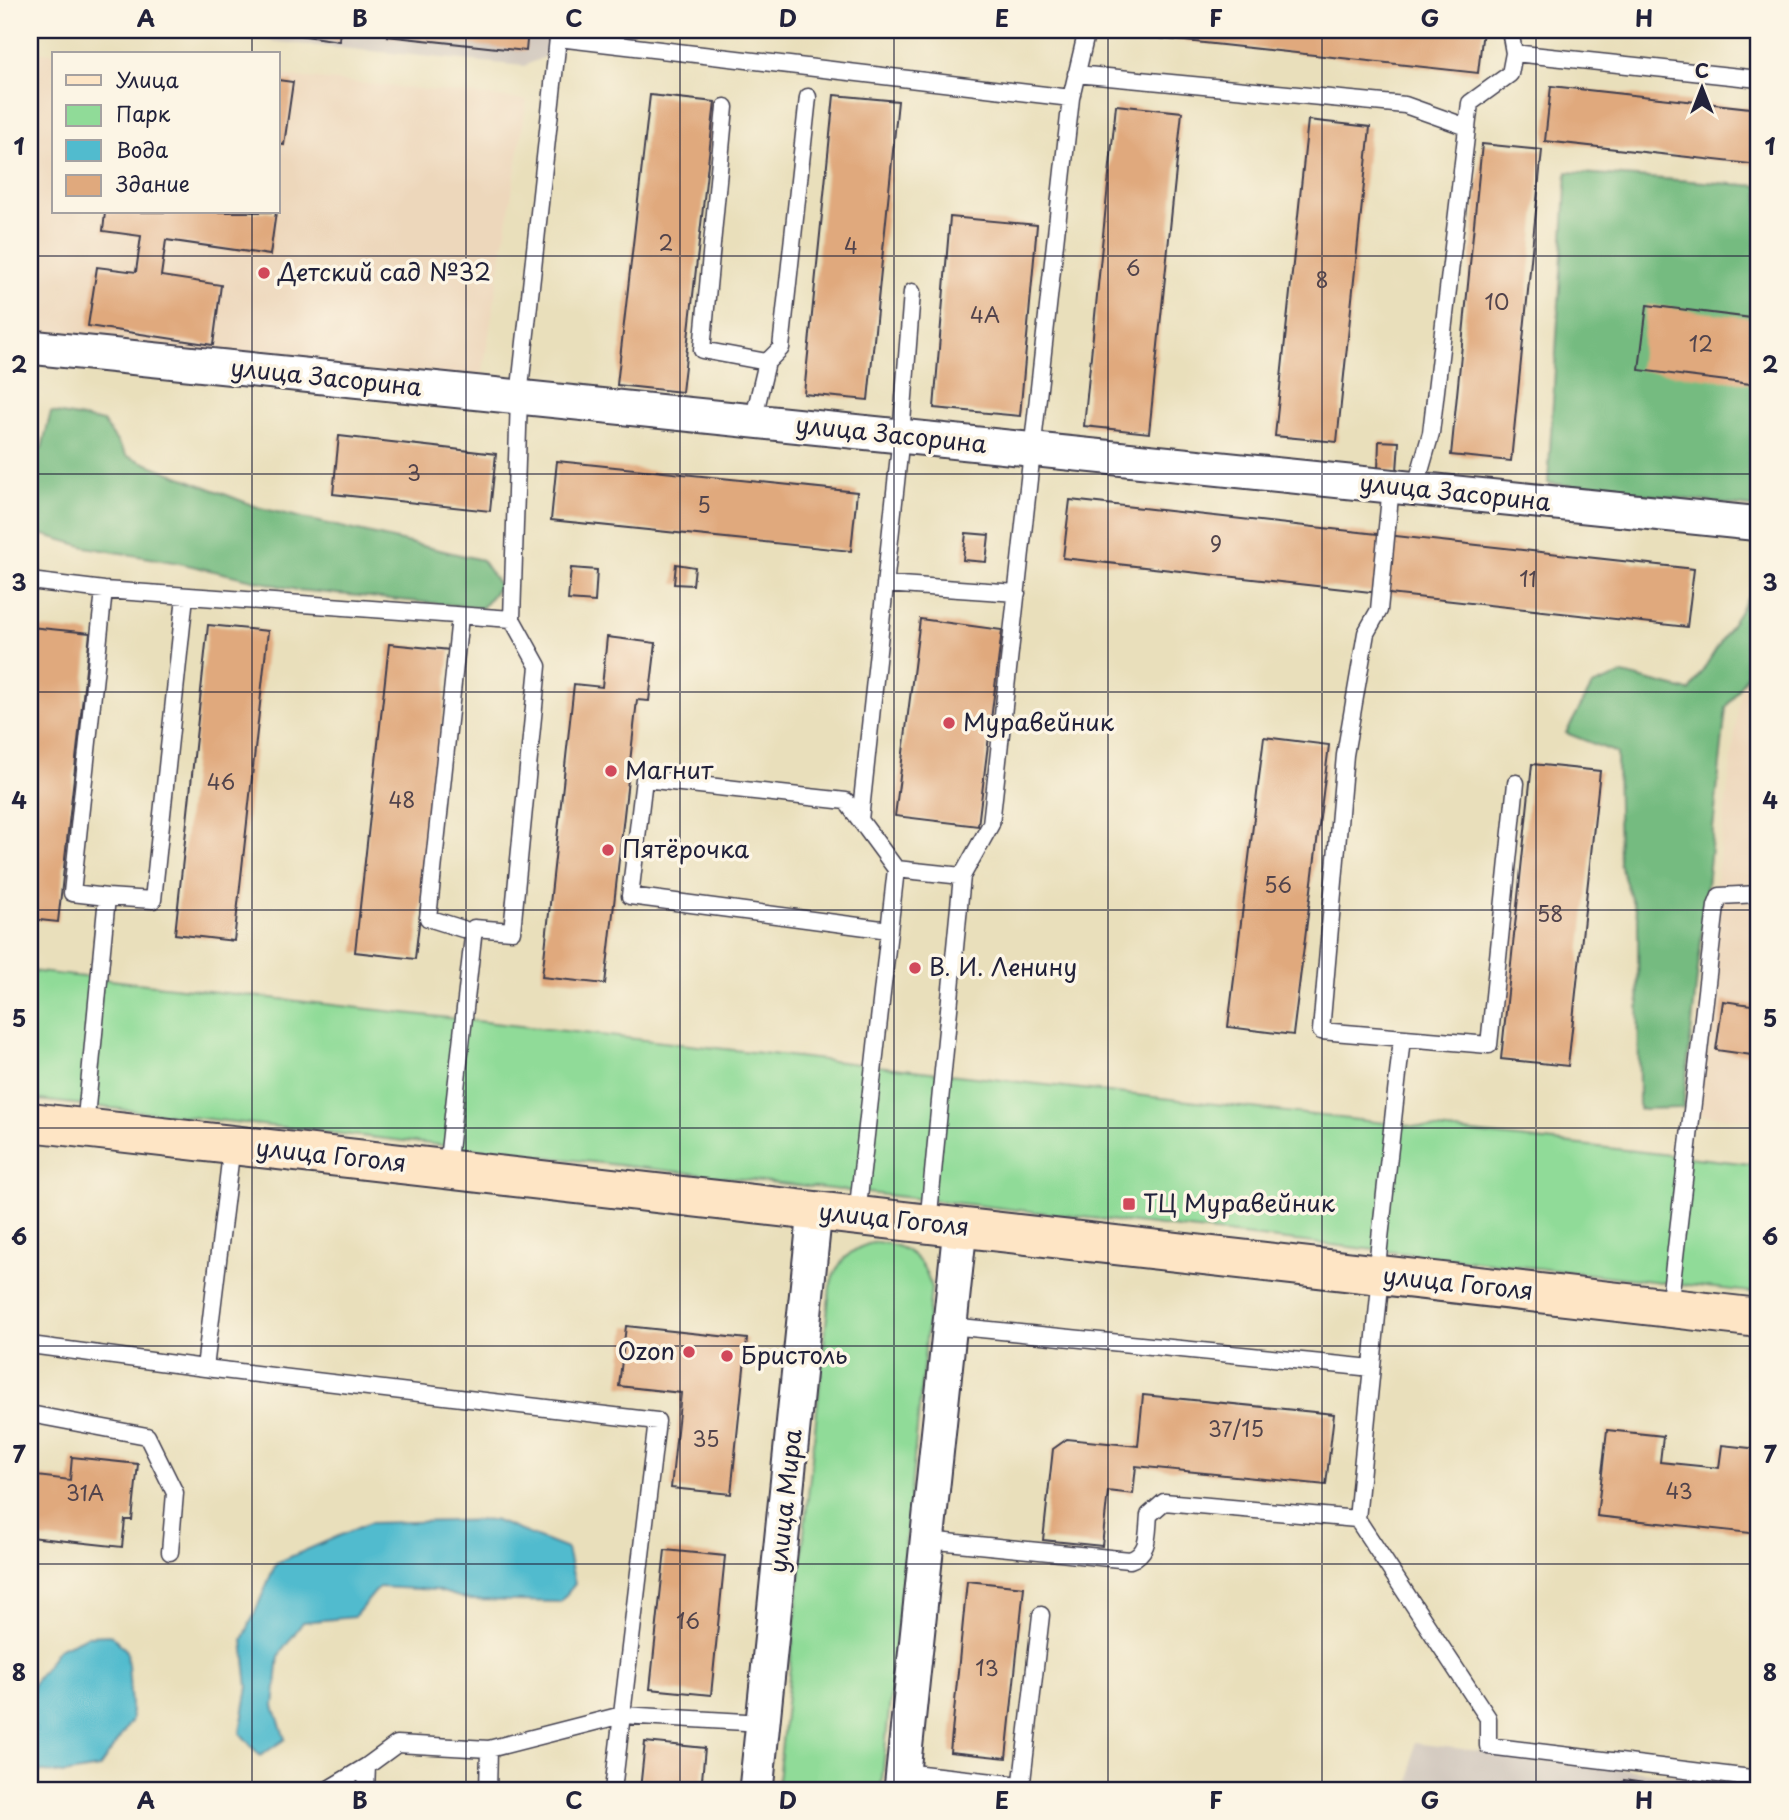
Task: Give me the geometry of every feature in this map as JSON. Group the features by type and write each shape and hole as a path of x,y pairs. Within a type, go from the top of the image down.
{"main road":[{"name":"улица Гоголя","path":"30,1122 1759,1318"}],"street":[{"name":"улица Засорина","path":"30,348 1751,523"},
{"name":"улица Мира","path":"756,1790 815,1211"},
{"path":"902,1781 950,1326 944,1226"}],"lane":[{"path":"944,1226 962,876 991,824 1071,98 1087,30"},
{"path":"1510,30 1514,54 1510,74 1470,103 1431,433 1403,488 1380,610 1366,632 1345,755 1321,1031 1489,1045 1516,783"},
{"path":"447,1169 474,928 512,931 538,666 512,620 519,397 557,34 1071,98"},
{"path":"1514,54 1759,79"},
{"path":"1076,74 1405,105 1467,127"},
{"path":"753,421 767,362 781,348 808,97"},
{"path":"725,107 702,350 767,362"},
{"path":"860,820 901,436 912,292"},
{"path":"30,581 104,590 512,620"},
{"path":"885,584 1017,593"},
{"path":"104,590 72,893 107,897 153,900 185,596"},
{"path":"460,617 428,918 463,929"},
{"path":"857,1215 897,869 846,802 644,779 630,896 889,930"},
{"path":"897,869 962,876"},
{"path":"1669,1308 1716,906 1720,896 1759,894"},
{"path":"85,1128 107,897"},
{"path":"1402,1038 1357,1519 1488,1718 1488,1746 1759,1779"},
{"path":"205,1368 232,1145"},
{"path":"950,1326 1371,1368"},
{"path":"30,1345 657,1421 613,1790"},
{"path":"30,1414 147,1436 175,1493 170,1552"},
{"path":"927,1540 1130,1560 1142,1553 1146,1546 1149,1516 1164,1502 1357,1519"},
{"path":"902,1781 1021,1788 1041,1615"},
{"path":"327,1790 397,1744 489,1749 622,1715 763,1723"},
{"path":"488,1790 489,1749"},
{"path":"366,1790 367,1766"}],"shaded area":[{"path":"155,30 603,30 524,66"},
{"name":"Детский сад №32","path":"30,51 52,53 52,214 280,214 280,75 527,100 481,383 30,335"},
{"path":"1750,617 1759,618 1759,1122 1686,1113"},
{"path":"1414,1743 1753,1785 1753,1790 1409,1790"}],"green space":[{"path":"1567,172 1759,186 1759,508 1548,483"},
{"path":"51,412 103,422 127,456 260,508 482,560 500,586 482,608 297,590 179,563 86,547 30,531 30,456 42,448"},
{"path":"1759,580 1759,656 1726,708 1683,1108 1639,1109 1638,918 1619,863 1617,753 1566,733 1592,686 1623,674 1690,691"},
{"path":"30,971 1759,1165 1759,1293 30,1099"},
{"path":"876,1242 896,1246 912,1255 924,1269 931,1288 881,1790 777,1790 830,1287 836,1270 846,1257 867,1244"}],"water":[{"path":"493,1520 567,1549 575,1584 560,1602 469,1600 436,1590 379,1587 354,1617 303,1622 279,1655 274,1706 285,1739 260,1756 240,1733 248,1687 243,1640 276,1563 369,1523"},
{"path":"111,1635 127,1651 132,1720 99,1768 63,1774 35,1771 30,1756 33,1684 58,1649 87,1636"}],"building":[{"path":"267,30 340,30 339,41"},
{"path":"388,30 528,30 526,51 387,36"},
{"path":"1122,30 1483,30 1478,73 1122,34"},
{"path":"280,80 293,82 284,145 280,144"},
{"path":"1551,86 1759,109 1759,165 1545,141"},
{"path":"650,95 715,102 682,392 617,385"},
{"path":"834,95 898,101 868,400 804,394"},
{"path":"1116,105 1182,112 1149,433 1084,426"},
{"path":"1308,120 1370,127 1337,442 1275,436"},
{"path":"1482,144 1542,150 1511,461 1451,455"},
{"path":"105,214 276,214 270,255 166,240 161,276 221,285 213,345 88,326 97,267 136,272 141,236 103,231"},
{"path":"950,217 1037,225 1020,416 934,408"},
{"path":"1647,305 1759,319 1759,385 1639,370"},
{"path":"339,436 496,454 490,511 333,494"},
{"path":"1379,441 1399,442 1397,471 1378,470"},
{"path":"557,461 857,492 851,551 551,520"},
{"path":"1070,500 1694,569 1687,627 1063,558"},
{"path":"966,533 989,535 986,562 963,560"},
{"path":"676,564 695,567 693,585 674,584"},
{"path":"571,568 597,570 595,602 568,600"},
{"name":"Муравейник","path":"920,619 1002,630 978,826 895,816"},
{"path":"208,625 268,631 234,941 175,934"},
{"path":"30,627 90,633 58,922 30,919"},
{"path":"607,637 656,643 649,701 637,700 605,984 542,977 574,684 602,687"},
{"path":"389,644 450,650 415,959 355,952"},
{"path":"1264,737 1329,745 1293,1035 1228,1027"},
{"path":"1532,764 1600,771 1568,1066 1501,1059"},
{"path":"1723,1001 1759,1006 1759,1056 1716,1050"},
{"path":"626,1326 747,1339 731,1494 671,1488 681,1393 619,1386"},
{"path":"1143,1395 1334,1414 1326,1485 1136,1466 1133,1494 1108,1491 1102,1546 1043,1540 1053,1449 1067,1439 1138,1446"},
{"path":"1607,1430 1663,1436 1660,1462 1719,1468 1722,1445 1759,1449 1759,1534 1597,1516"},
{"path":"72,1457 138,1464 132,1520 125,1520 122,1547 30,1537 30,1509 33,1510 37,1476 70,1480"},
{"path":"665,1550 725,1556 711,1695 650,1689"},
{"path":"967,1581 1024,1587 1006,1758 950,1752"},
{"path":"645,1742 705,1748 701,1790 640,1790"},
{"path":"1624,1780 1685,1789 1685,1790 1622,1790"},
{"path":"398,1786 450,1788 450,1790 398,1790"}],"place":[{"name":"Детский сад №32","path":"264,273"},
{"name":"Муравейник","path":"949,723"},
{"name":"Магнит","path":"611,771"},
{"name":"Пятёрочка","path":"608,850"},
{"name":"В. И. Ленину","path":"915,968"},
{"name":"ТЦ Муравейник","path":"1129,1204"},
{"name":"Ozon","path":"689,1352"},
{"name":"Бристоль","path":"727,1356"}]}
